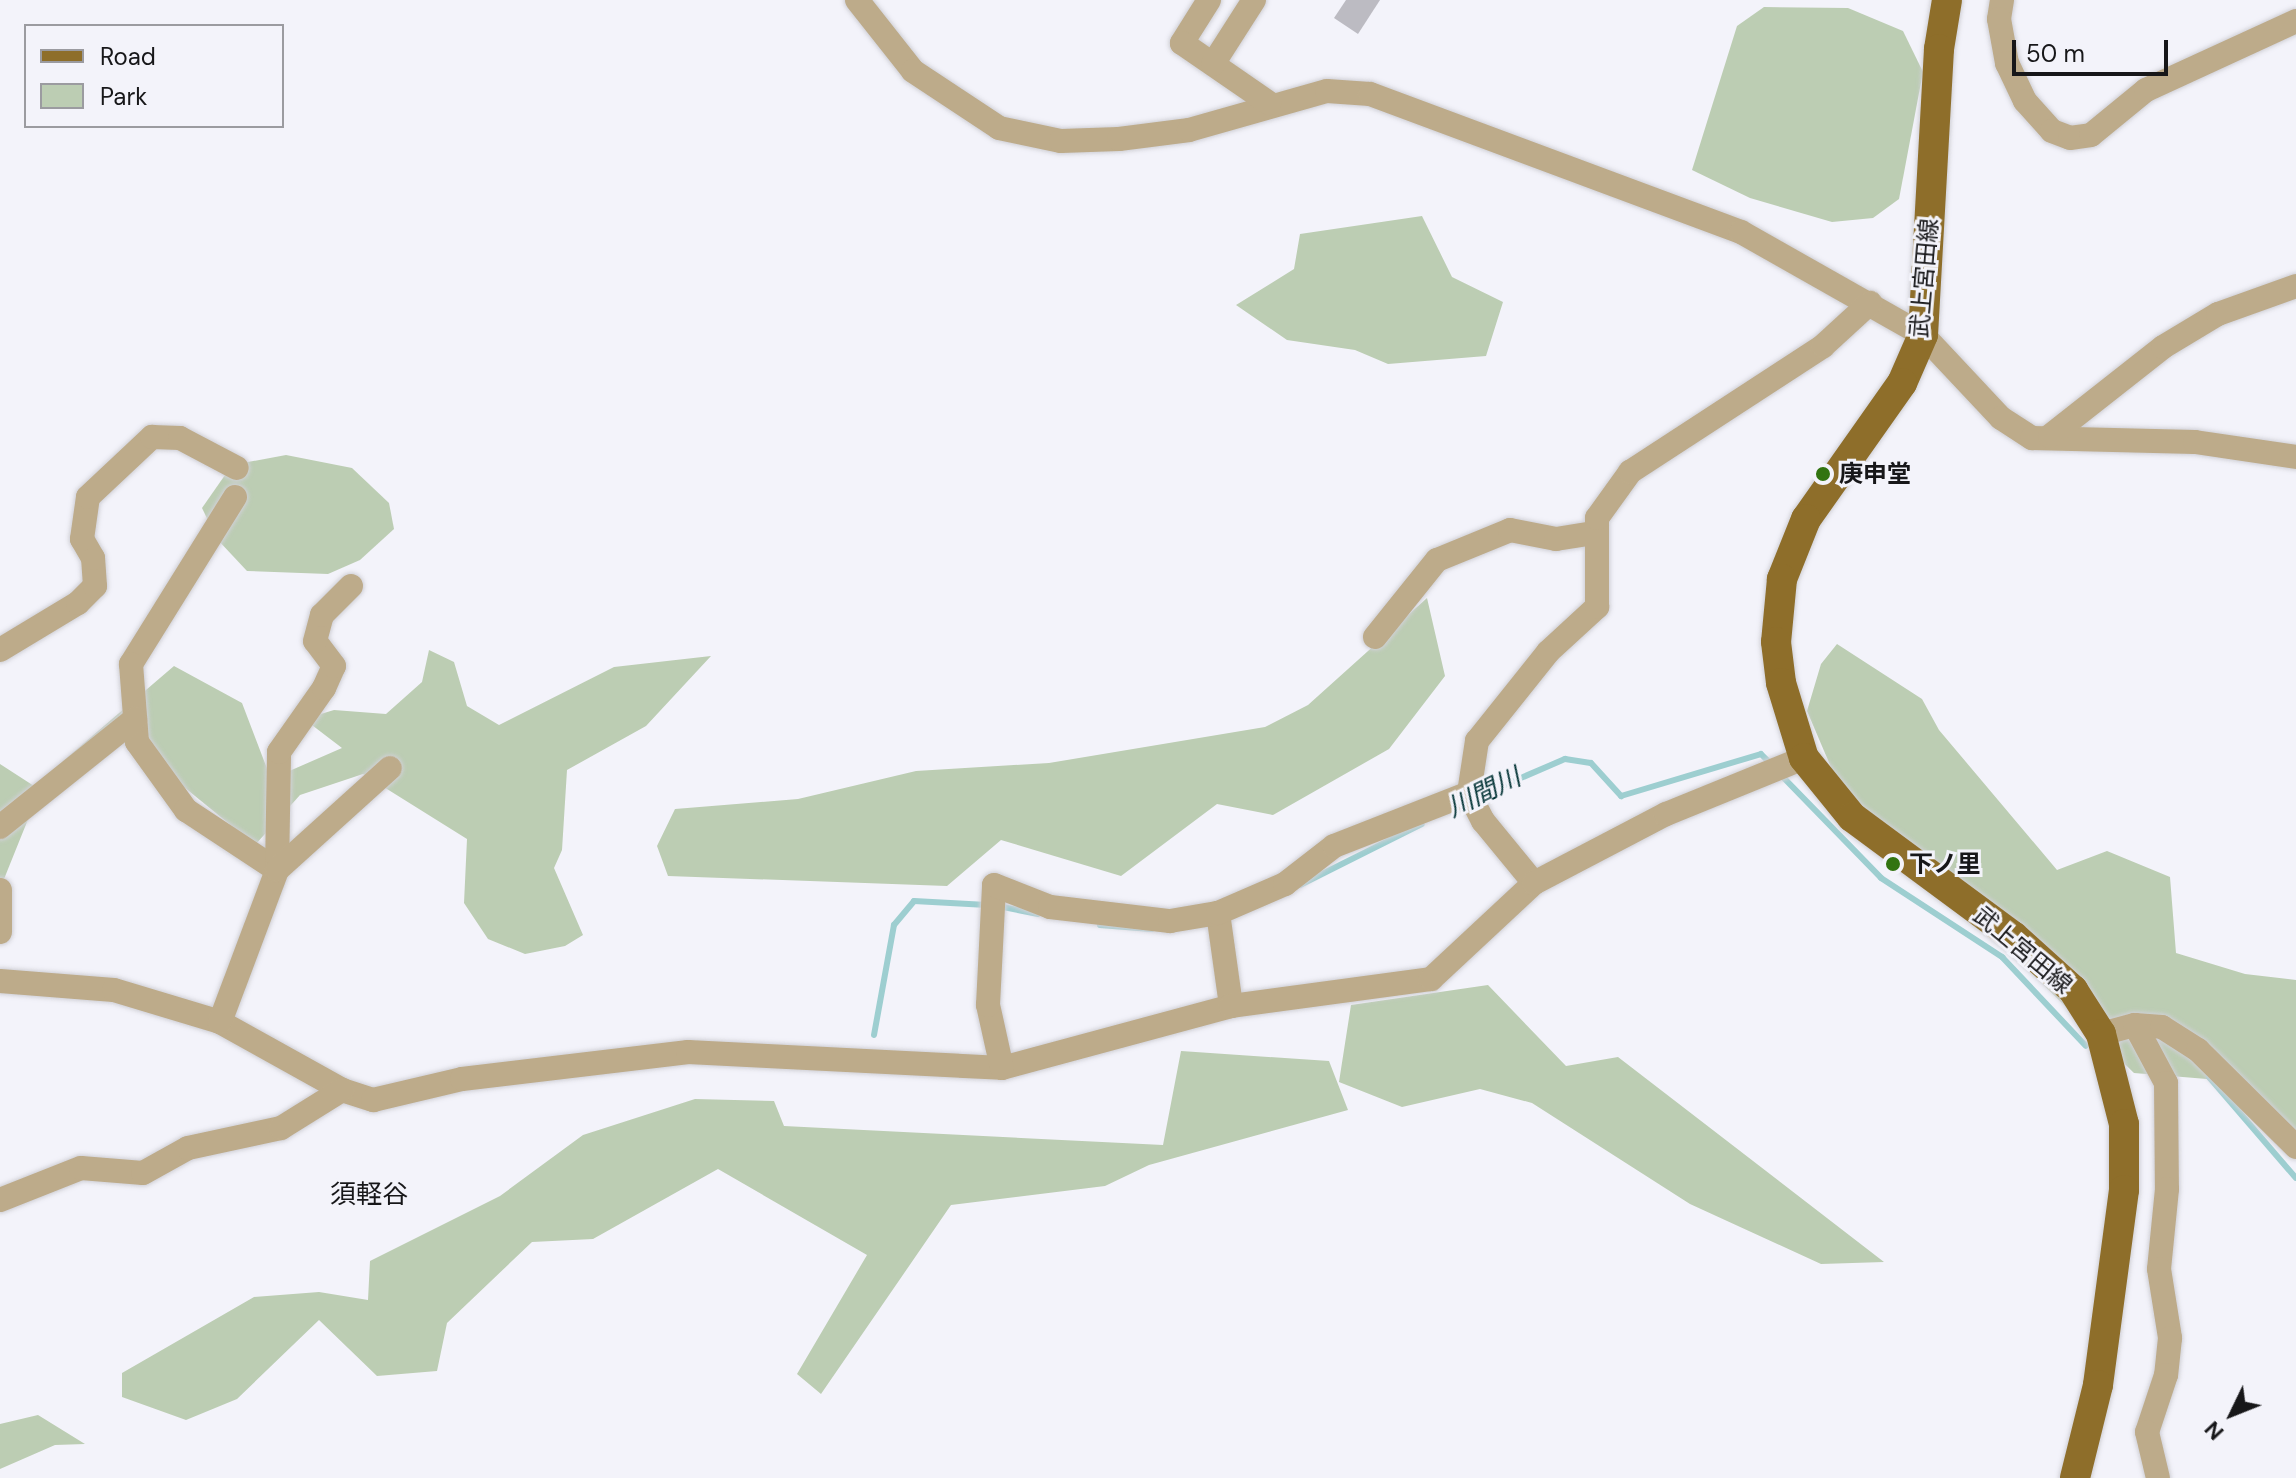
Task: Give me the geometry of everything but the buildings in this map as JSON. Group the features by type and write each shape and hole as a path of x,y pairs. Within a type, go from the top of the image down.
{"main road":[{"name":"武上宮田線","path":"1947,0 1939,49 1923,335 1902,383 1806,519 1782,579 1776,642 1781,683 1804,758 1852,817 2013,936 2073,990 2101,1034 2124,1124 2124,1190 2098,1385 2075,1478"}],"street":[{"path":"857,0 913,71 999,128 1061,141 1119,139 1189,130 1269,103 1327,91 1370,94 1741,232 1923,335 2001,418 2032,438 2050,436 2195,442 2296,457"},
{"path":"1209,0 1182,43 1269,103"},
{"path":"1213,64 1254,0"},
{"path":"2002,0 1999,19 2007,63 2025,101 2052,131 2070,138 2091,135 2146,90 2296,21"},
{"path":"2050,436 2163,347 2218,314 2296,286"},
{"path":"1534,883 1483,821 1469,793 1477,741 1548,652 1597,607 1597,518 1630,472 1798,365 1870,303"},
{"path":"0,650 78,603 95,586 93,558 82,539 88,497 152,437 180,438 237,468"},
{"path":"235,497 131,664 137,742 186,810 277,870"},
{"path":"1375,637 1437,560 1510,530 1556,539 1595,533"},
{"path":"220,1022 277,870 279,752 324,688 334,666 315,641 322,615 351,586"},
{"path":"0,827 135,719"},
{"path":"0,981 114,990 220,1022 342,1090 373,1100 462,1079 688,1052 1002,1068 1231,1006 1431,979 1534,883 1666,814 1804,758"},
{"path":"277,870 390,768"},
{"path":"1002,1068 988,1005 994,885 1050,907 1170,921 1218,913 1285,884 1334,846 1469,793"},
{"path":"0,890 0,932"},
{"path":"1218,913 1231,1006"},
{"path":"2135,1025 2167,1095 2159,1269 2170,1338 2166,1375 2147,1432 2158,1478"},
{"path":"2101,1034 2135,1025 2162,1027 2198,1050 2296,1147"},
{"path":"0,1200 81,1168 143,1173 188,1148 281,1128 342,1090"}],"green space":[{"path":"1764,7 1848,8 1903,31 1923,72 1899,199 1873,218 1832,222 1750,198 1692,170 1737,26"},
{"path":"1422,216 1452,277 1503,302 1486,356 1388,364 1355,350 1287,340 1236,305 1294,269 1300,234"},
{"path":"286,455 352,468 389,503 394,529 360,560 328,574 247,571 217,539 202,508 232,465"},
{"path":"1427,598 1445,676 1389,749 1273,815 1217,804 1121,876 1001,840 947,886 668,876 657,846 675,809 798,799 916,771 1049,763 1265,727 1308,705"},
{"path":"1837,644 1922,699 1939,730 2057,870 2107,851 2170,877 2176,953 2245,974 2296,980 2296,1153 2207,1079 2134,1073 1839,786 1807,711 1821,664"},
{"path":"429,650 454,662 467,706 499,725 614,667 711,656 646,726 567,770 562,850 554,868 583,935 565,946 525,954 488,939 464,903 467,839 363,774 300,795 255,845 124,738 37,797 0,889 0,764 34,786 174,666 242,703 271,779 342,748 304,719 334,710 386,714 422,682"},
{"path":"1488,985 1566,1066 1618,1057 1884,1262 1821,1264 1690,1204 1532,1103 1480,1089 1402,1107 1339,1082 1351,1005"},
{"path":"1181,1051 1329,1061 1348,1110 1149,1165 1105,1186 951,1205 821,1394 797,1374 867,1255 718,1169 593,1239 532,1242 447,1323 437,1371 377,1376 319,1320 237,1399 186,1420 122,1397 122,1373 254,1297 319,1292 368,1300 370,1261 500,1196 583,1135 695,1099 774,1101 784,1126 1163,1145"},
{"path":"38,1415 85,1444 55,1445 0,1469 0,1424"}],"waterway":[{"name":"川間川","path":"1479,796 1565,759 1591,763 1621,796 1761,754 1773,766"},
{"name":"川間川","path":"1780,774 1881,878 2002,957 2086,1046"},
{"name":"川間川","path":"1300,885 1422,824"},
{"name":"川間川","path":"874,1035 894,925 914,901 987,905"},
{"name":"川間川","path":"998,906 1038,914"},
{"name":"川間川","path":"1100,925 1152,929"},
{"name":"川間川","path":"2209,1077 2296,1178"}],"place":[{"name":"庚申堂","path":"1823,474"},
{"name":"下ノ里","path":"1893,864"}],"district":[{"name":"須軽谷","path":"369,1195"}]}
